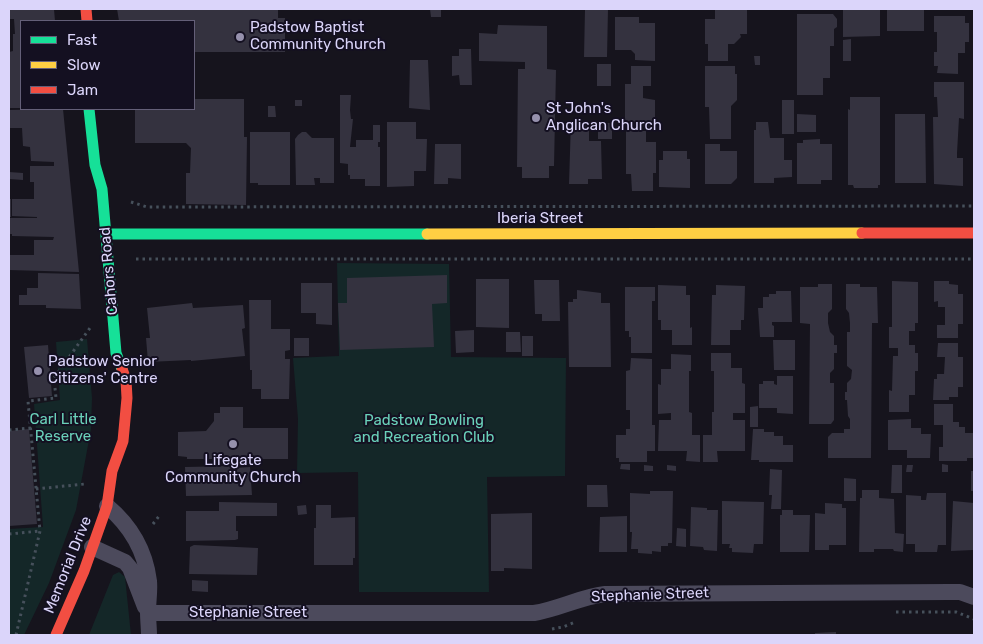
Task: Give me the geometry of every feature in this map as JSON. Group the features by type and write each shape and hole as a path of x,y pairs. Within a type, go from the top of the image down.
{"street":[{"name":"Cahors Road","path":"89,110 95,165 102,189 116,353 113,372"},
{"name":"Cahors Road","path":"102,189 107,164"},
{"name":"Iberia Street","path":"106,234 974,233"},
{"name":"Cahors Road","path":"107,506 112,471 124,441 127,398 126,380 116,353"},
{"name":"Cahors Road","path":"109,448 112,471"},
{"name":"Memorial Drive","path":"56,635 107,506"},
{"path":"107,506 127,526 140,547 145,562 149,583 149,635"},
{"path":"92,547 125,562 133,574 148,613"},
{"name":"Stephanie Street","path":"148,613 534,613 559,607 590,596 617,594 960,592 974,597"}],"path":[{"path":"131,202 147,207 974,206"},
{"path":"136,259 974,259"},
{"path":"16,635 40,531 28,400 56,398 54,378 90,328"},
{"path":"9,430 31,428"},
{"path":"36,489 85,484"},
{"path":"153,524 159,516"},
{"path":"9,534 40,531"}],"green space":[{"name":"Padstow Bowling and Recreation Club","path":"337,263 449,264 451,357 566,358 565,476 487,477 489,592 359,592 358,472 297,473 298,419 293,358 339,356"},
{"name":"Carl Little Reserve","path":"87,339 92,398 91,429 76,510 49,583 24,635 9,635 9,529 43,527 34,404 60,400 56,342"},
{"path":"119,572 125,577 131,635 89,635 113,575"}],"building":[{"path":"9,9 54,9 55,20 20,20 20,108 9,108 9,52 13,51 13,34 15,34 14,19 9,19"},
{"name":"Padstow Baptist Community Church","path":"117,9 278,9 278,18 285,18 285,52 195,52 195,20 119,20"},
{"path":"430,9 441,9 441,17 431,17"},
{"path":"585,9 608,9 607,57 584,57"},
{"path":"715,9 747,9 747,34 740,34 741,37 734,44 728,44 728,61 708,61 708,44 705,44 705,19 715,19"},
{"path":"843,9 880,9 880,36 843,37"},
{"path":"887,9 924,9 924,31 887,31"},
{"path":"797,14 833,14 837,19 837,27 834,29 834,46 830,46 830,78 823,78 823,95 797,95"},
{"path":"934,16 965,16 965,23 969,23 969,42 965,42 965,53 958,53 958,74 937,73 938,66 934,66 934,52 937,52 937,32 934,32"},
{"path":"615,17 639,17 639,23 655,23 655,61 635,60 635,54 631,50 615,50"},
{"name":"St John's Anglican Church","path":"498,25 547,26 547,69 556,70 554,166 549,166 549,178 522,178 522,167 517,167 518,69 525,69 525,62 479,61 479,33 497,34"},
{"path":"851,39 851,61 843,61 843,40"},
{"path":"459,49 471,49 472,85 460,85 459,75 452,76 452,56 459,56"},
{"path":"754,56 760,56 760,65 755,65"},
{"path":"410,60 428,60 430,110 409,108"},
{"path":"597,64 611,64 611,86 597,86"},
{"path":"631,66 651,66 651,86 643,86 643,98 655,100 655,127 625,127 625,84 631,84"},
{"path":"705,66 735,66 735,74 737,74 737,100 731,106 731,139 710,139 709,107 705,107"},
{"path":"934,82 964,82 964,119 959,118 957,153 957,158 963,158 963,186 934,184 933,117 938,117 937,97 934,97"},
{"path":"340,95 351,95 350,110 351,119 353,119 350,147 356,147 356,140 373,140 373,125 380,125 380,142 378,142 378,147 380,147 380,186 365,186 365,179 350,179 348,164 340,163"},
{"path":"850,97 880,97 880,185 878,185 878,188 854,188 853,185 848,185 848,109 850,110"},
{"path":"195,99 244,99 244,137 247,137 246,205 186,204 186,173 190,173 191,148 186,143 135,143 135,110 195,110"},
{"path":"295,100 302,100 302,106 295,106"},
{"path":"782,100 794,100 794,134 782,134"},
{"path":"268,106 275,106 276,117 268,117"},
{"path":"9,110 63,110 79,272 9,270 9,255 34,255 34,240 53,240 54,237 12,236 12,234 9,234 9,218 37,218 12,216 12,199 34,199 34,182 30,182 30,166 54,166 54,162 31,161 30,147 23,146 22,128 9,128"},
{"path":"797,114 816,115 816,132 797,132"},
{"path":"895,114 925,114 926,183 895,183"},
{"path":"571,121 589,122 589,141 601,141 602,179 588,179 588,184 569,184"},
{"path":"387,122 416,122 416,139 427,139 426,171 414,171 414,186 387,187"},
{"path":"756,122 768,122 770,138 784,138 784,160 792,160 792,177 774,178 774,183 754,183 754,130 756,130"},
{"path":"598,123 612,123 612,139 598,139"},
{"path":"626,129 646,131 646,142 656,142 656,173 653,173 653,191 632,191 631,174 626,174"},
{"path":"250,132 290,132 290,185 258,185 258,183 250,183"},
{"path":"302,132 306,132 312,138 334,138 334,183 320,183 320,178 314,178 315,185 296,185 295,139"},
{"path":"820,139 820,144 832,144 832,180 821,180 821,184 797,184 797,143 803,143 803,140"},
{"path":"435,144 461,144 461,179 448,178 448,184 434,184"},
{"path":"705,144 720,144 720,151 737,151 737,178 731,184 705,184"},
{"path":"663,151 687,151 687,159 690,159 690,188 659,187 659,160 663,160"},
{"path":"9,172 23,173 23,180 9,179"},
{"path":"9,199 11,199 11,217 9,217"},
{"path":"38,273 79,274 81,309 46,308 46,305 19,305 19,295 27,295 27,288 38,288"},
{"path":"447,275 447,303 432,304 434,347 340,350 338,303 347,303 347,278"},
{"path":"476,279 509,279 509,328 476,327"},
{"path":"534,280 559,280 560,321 542,321 542,314 535,314"},
{"path":"892,281 918,282 918,323 915,323 915,331 909,331 909,345 915,345 915,353 918,353 918,371 915,371 915,395 909,395 909,412 889,412 889,390 892,391 893,356 898,356 898,348 889,348 889,327 892,327"},
{"path":"934,281 949,281 949,284 958,285 958,294 963,294 963,324 958,324 958,338 937,338 937,325 945,325 945,307 938,307 938,301 934,302"},
{"path":"301,283 332,283 332,325 316,324 316,313 301,313"},
{"path":"818,284 832,284 832,309 828,313 828,323 830,332 834,336 834,345 837,345 837,353 834,353 834,369 830,373 830,383 834,383 834,420 831,424 809,424 810,324 800,323 800,287 818,287"},
{"path":"846,284 860,284 860,287 877,287 878,323 872,323 871,458 828,458 828,437 832,433 844,433 844,429 850,429 847,400 845,400 847,383 851,379 852,370 847,366 847,332 850,332 850,323 849,313 846,309"},
{"path":"658,285 686,286 686,295 690,295 692,345 672,345 672,330 661,330 661,320 658,320"},
{"path":"716,285 745,286 744,320 741,320 741,330 730,330 730,345 711,345 712,295 716,295"},
{"path":"625,287 655,287 655,301 652,301 652,353 631,353 631,337 629,337 629,331 625,331"},
{"path":"577,290 601,293 601,303 610,303 611,367 569,367 568,302 573,302 573,299 577,299"},
{"path":"776,291 791,291 792,322 772,322 774,337 760,337 758,308 763,308 763,297 769,297 769,294 776,294"},
{"path":"249,300 271,300 271,329 290,329 290,350 285,351 285,359 290,359 289,399 261,399 261,389 252,389"},
{"path":"192,303 193,308 243,305 245,328 242,329 245,356 191,361 148,362 146,338 150,338 147,308"},
{"path":"474,330 474,352 456,353 455,331"},
{"path":"506,332 520,332 521,352 506,352"},
{"path":"522,336 533,336 533,356 522,356"},
{"path":"294,338 309,338 309,356 294,356"},
{"path":"773,340 795,340 795,370 774,370"},
{"path":"938,343 958,343 958,357 963,357 963,387 958,387 958,397 949,397 949,400 933,400 934,379 937,379 937,374 944,374 945,357 937,357"},
{"name":"Padstow Senior Citizens' Centre","path":"48,345 52,396 29,398 24,347"},
{"path":"711,353 731,353 731,368 742,368 742,383 745,384 745,413 733,413 733,420 745,420 745,451 717,451 718,462 703,462 703,435 712,435 712,412 714,412 714,371 711,371"},
{"path":"671,354 691,355 689,412 692,413 692,435 700,435 700,462 686,461 687,451 658,451 659,420 671,420 671,413 658,414 658,384 661,385 661,369 671,369"},
{"path":"631,358 652,359 652,425 655,425 655,451 647,451 647,462 619,462 619,458 616,458 616,435 626,435 626,429 630,429 630,410 626,410 626,371 630,370"},
{"path":"777,376 793,376 793,414 777,413 777,408 759,408 759,384 763,384 763,381 774,381 774,384 777,385"},
{"path":"934,404 953,404 953,422 959,422 959,427 965,427 965,433 974,433 974,458 967,458 967,461 939,461 939,447 943,447 943,425 934,425"},
{"path":"758,406 758,427 750,427 750,407"},
{"name":"Lifegate Community Church","path":"220,407 243,407 243,428 288,428 288,459 187,459 187,457 178,456 178,432 206,431 214,421 214,413 220,413"},
{"path":"911,419 911,428 921,428 921,434 931,434 930,458 907,458 907,450 888,450 888,420"},
{"path":"29,429 37,524 9,526 9,431"},
{"path":"753,429 764,429 764,432 774,432 774,436 783,436 783,445 793,445 793,462 759,462 759,460 751,460"},
{"path":"621,464 630,464 630,470 620,469"},
{"path":"942,464 948,465 948,472 942,472"},
{"path":"644,465 653,466 653,471 644,471"},
{"path":"667,465 676,466 676,471 667,470"},
{"path":"892,465 902,465 902,493 891,493"},
{"path":"907,465 913,465 912,472 906,472"},
{"path":"235,466 235,468 250,467 252,495 186,496 185,467"},
{"path":"770,469 782,470 781,509 771,509 772,495 769,495"},
{"path":"971,471 974,471 974,491 971,491"},
{"path":"844,478 856,479 856,501 844,501"},
{"path":"587,485 607,485 608,507 587,507"},
{"path":"862,490 879,490 879,498 894,499 895,533 904,534 903,552 894,551 893,549 874,549 874,552 859,552 860,498 862,498"},
{"path":"650,491 673,491 672,543 668,543 668,546 661,546 661,552 652,551 652,554 638,553 638,549 631,549 630,493 650,494"},
{"path":"927,493 946,493 946,545 938,545 937,552 915,552 915,544 906,544 906,495 921,496 921,500 926,500"},
{"path":"722,501 764,502 763,544 754,544 753,553 732,552 732,548 729,548 730,544 722,544"},
{"path":"953,501 974,503 973,550 951,551"},
{"path":"219,502 277,503 277,516 236,516 238,539 235,540 186,541 186,511 219,511"},
{"path":"825,503 842,504 842,508 846,508 846,545 829,545 829,550 815,550 815,513 825,514"},
{"path":"306,505 307,514 298,515 297,506"},
{"path":"316,505 331,505 331,518 355,517 355,558 353,558 353,565 314,565"},
{"path":"691,507 718,510 717,551 690,546"},
{"path":"782,510 793,510 793,515 810,515 809,552 780,552 780,515 782,515"},
{"path":"532,513 532,569 504,568 504,571 491,571 491,514"},
{"path":"627,516 627,552 599,552 600,517"},
{"path":"677,528 686,529 686,547 676,546"},
{"path":"194,545 258,548 257,575 189,574 190,547"},
{"path":"192,580 208,581 208,592 192,591"},
{"path":"836,632 836,635 815,635 815,633"}],"traffic: fast":[{"path":"89,110 95,165 102,189 116,353 122,369"},
{"path":"106,234 427,234"}],"traffic: slow":[{"path":"427,234 862,233"}],"traffic: jam":[{"path":"86,9 87,20"},
{"path":"862,233 974,233"},
{"path":"56,635 84,571 107,506 112,471 123,441 127,398 126,380 122,369"}],"place":[{"name":"Padstow Baptist Community Church","path":"240,37"},
{"name":"St John's Anglican Church","path":"536,118"},
{"name":"Padstow Senior Citizens' Centre","path":"38,371"},
{"name":"Lifegate Community Church","path":"233,444"}]}
